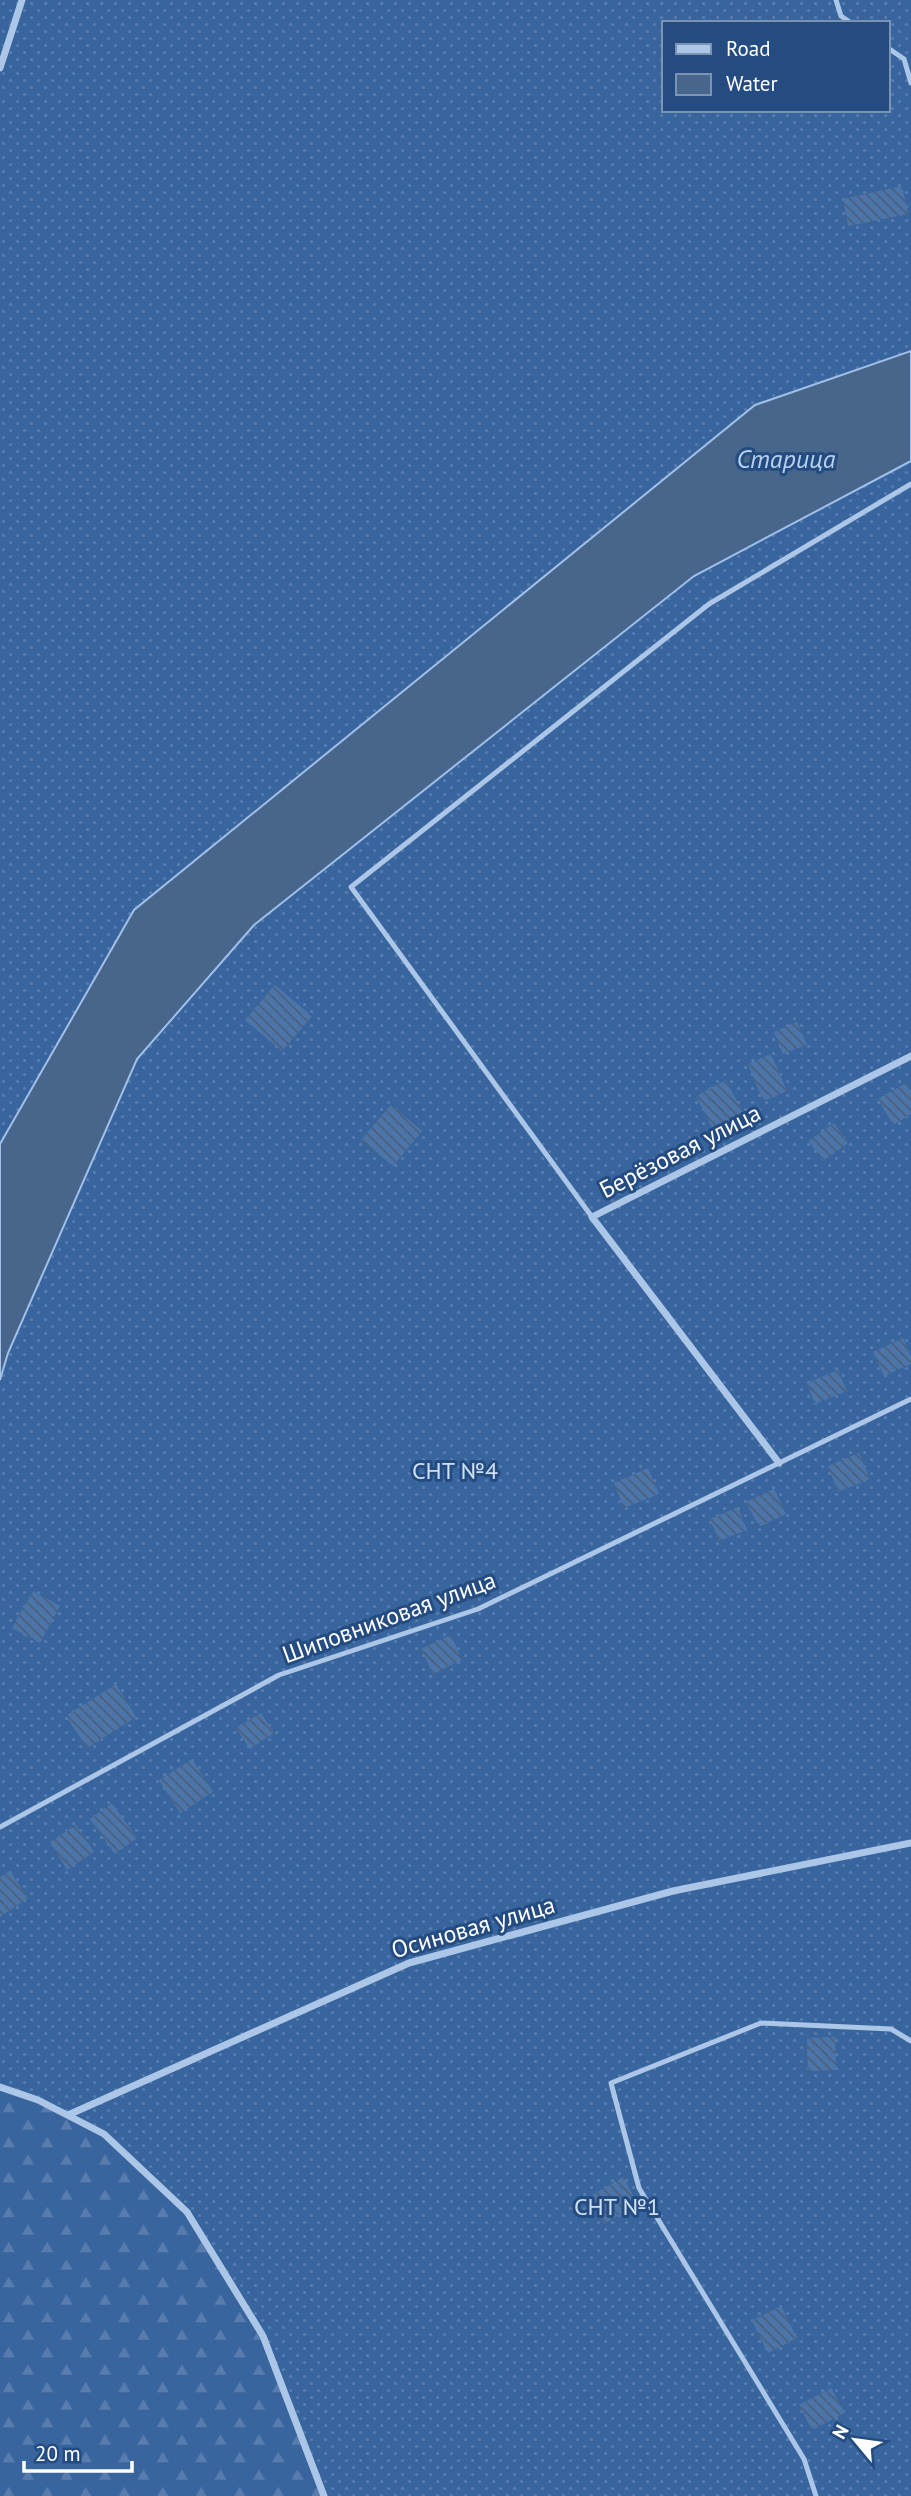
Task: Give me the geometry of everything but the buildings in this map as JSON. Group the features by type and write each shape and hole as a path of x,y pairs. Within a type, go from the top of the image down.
{"street":[{"path":"0,68 22,0"},
{"name":"Берёзовая улица","path":"779,1463 593,1217 911,1056"},
{"name":"Осиновая улица","path":"68,2115 409,1963 673,1891 911,1843"},
{"path":"0,2087 38,2100 104,2134 187,2212 263,2336 324,2496"}],"lane":[{"path":"836,0 841,16 848,21"},
{"path":"890,49 904,59 911,83"},
{"path":"593,1217 351,887 709,604 911,484"},
{"name":"Шиповниковая улица","path":"0,1827 279,1675 478,1609 911,1399"},
{"path":"816,2496 804,2459 639,2188 611,2082 761,2023 891,2029 911,2041"}],"green space":[{"path":"0,0 911,0 911,351 755,405 134,910 0,1144"},
{"name":"СНТ №4","path":"911,461 911,2496 324,2496 263,2336 187,2212 104,2134 38,2100 0,2087 0,1380 8,1353 137,1059 254,925 694,576"},
{"path":"0,2087 38,2100 104,2134 187,2212 263,2336 324,2496 0,2496"}],"water":[{"name":"Старица","path":"911,351 911,461 694,576 254,925 137,1059 8,1353 0,1380 0,1144 134,910 755,405"}],"park label":[{"name":"СНТ №1","path":"617,2206"}]}
